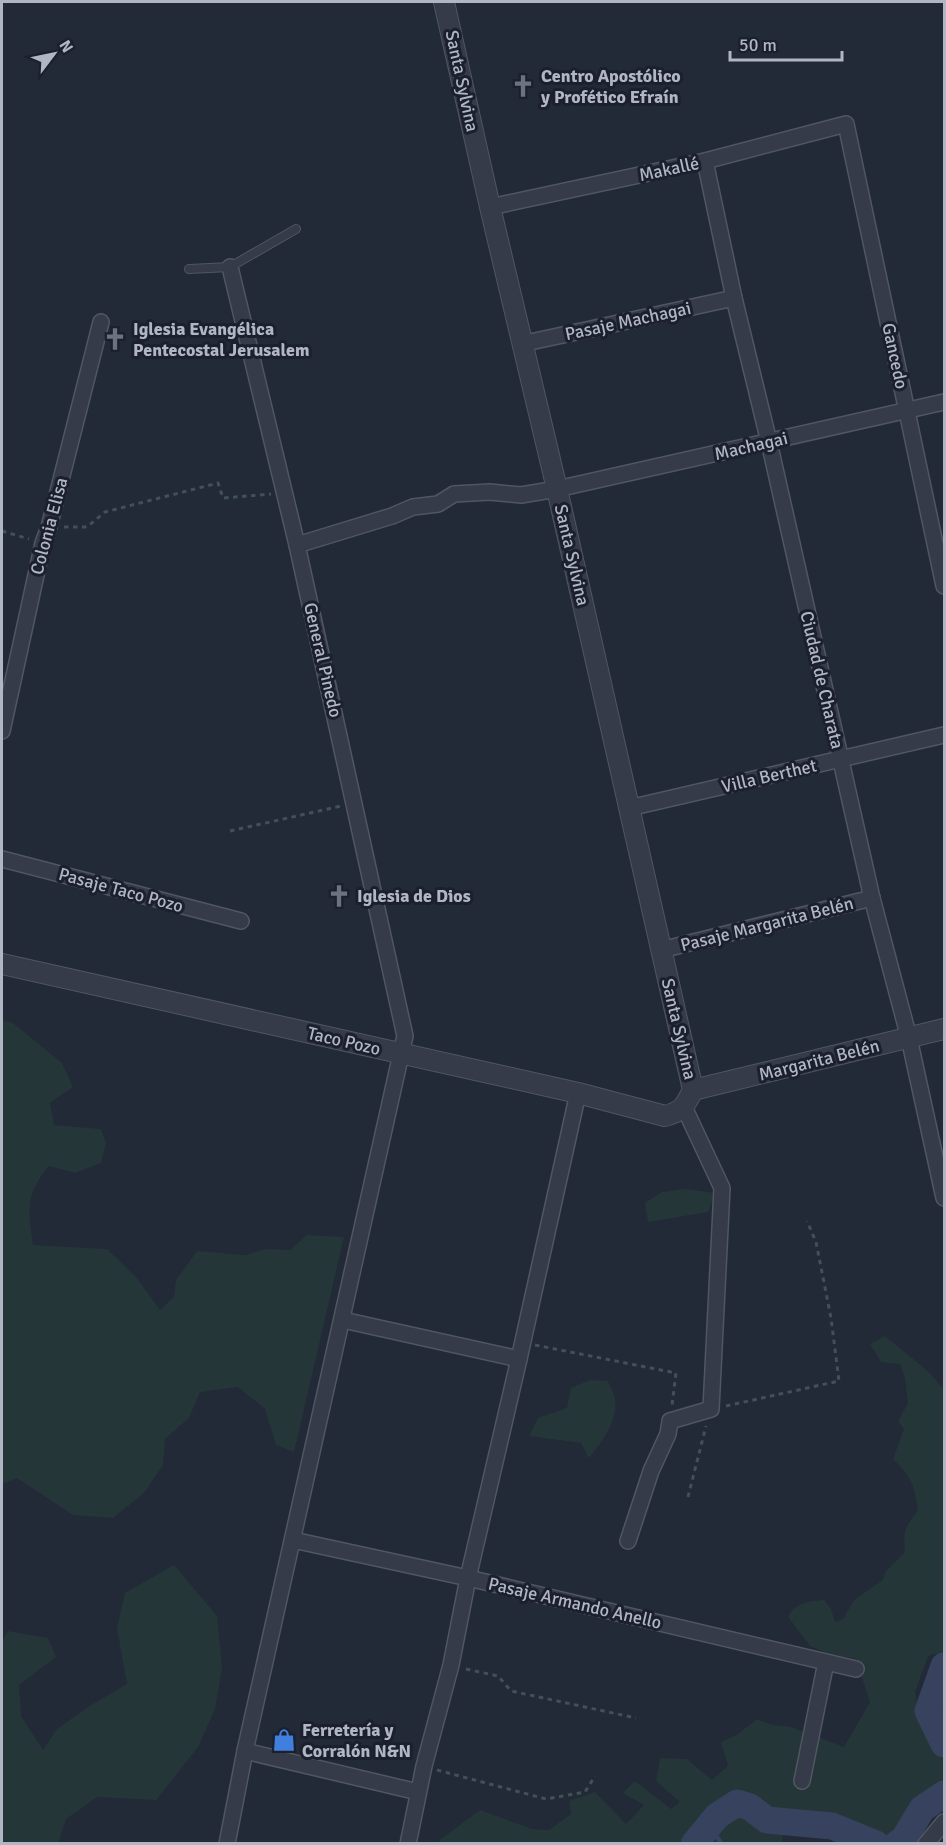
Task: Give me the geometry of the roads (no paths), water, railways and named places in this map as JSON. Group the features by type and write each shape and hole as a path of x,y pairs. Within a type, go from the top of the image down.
{"street":[{"name":"Santa Sylvina","path":"444,2 661,950 688,1099"},
{"name":"Makallé","path":"490,207 705,161 846,124"},
{"name":"Gancedo","path":"846,124 945,586"},
{"name":"Ciudad de Charata","path":"705,161 734,298 770,442 840,760 872,898 909,1038 945,1198"},
{"name":"General Pinedo","path":"227,1844 245,1751 405,1036 297,545 230,267"},
{"name":"Pasaje Machagai","path":"521,344 734,298"},
{"name":"Colonia Elisa","path":"2,731 43,543 101,322"},
{"name":"Machagai","path":"297,545 392,516 413,507 438,504 454,494 490,492 521,495 557,489 945,402"},
{"name":"Villa Berthet","path":"629,808 945,735"},
{"name":"Pasaje Taco Pozo","path":"2,859 241,921"},
{"name":"Pasaje Margarita Belén","path":"661,950 872,898"},
{"name":"Taco Pozo","path":"2,964 578,1093 665,1116 677,1113 688,1099"},
{"name":"Margarita Belén","path":"688,1099 945,1029"},
{"path":"408,1844 424,1766 451,1665 468,1578 578,1093"},
{"path":"628,1541 651,1471 668,1434 670,1421 711,1409 722,1188 688,1099"},
{"path":"343,1320 519,1359"},
{"name":"Pasaje Armando Anello","path":"293,1540 468,1578 856,1670"},
{"path":"802,1781 826,1662"},
{"path":"245,1751 418,1792"},
{"path":"926,1844 945,1822"}],"lane":[{"path":"189,269 230,267 296,229"}],"waterway":[{"path":"944,1666 928,1711 944,1744"},
{"path":"897,1844 904,1839 922,1809 944,1794"},
{"path":"694,1844 717,1816 737,1803 750,1807 767,1820 832,1826 876,1844"},
{"path":"709,1826 722,1844"}],"place":[{"name":"Centro Apostólico y Profético Efraín","path":"523,86"},
{"name":"Iglesia Evangélica Pentecostal Jerusalem","path":"115,339"},
{"name":"Iglesia de Dios","path":"339,896"},
{"name":"Ferretería y Corralón N&N","path":"284,1740"}]}
